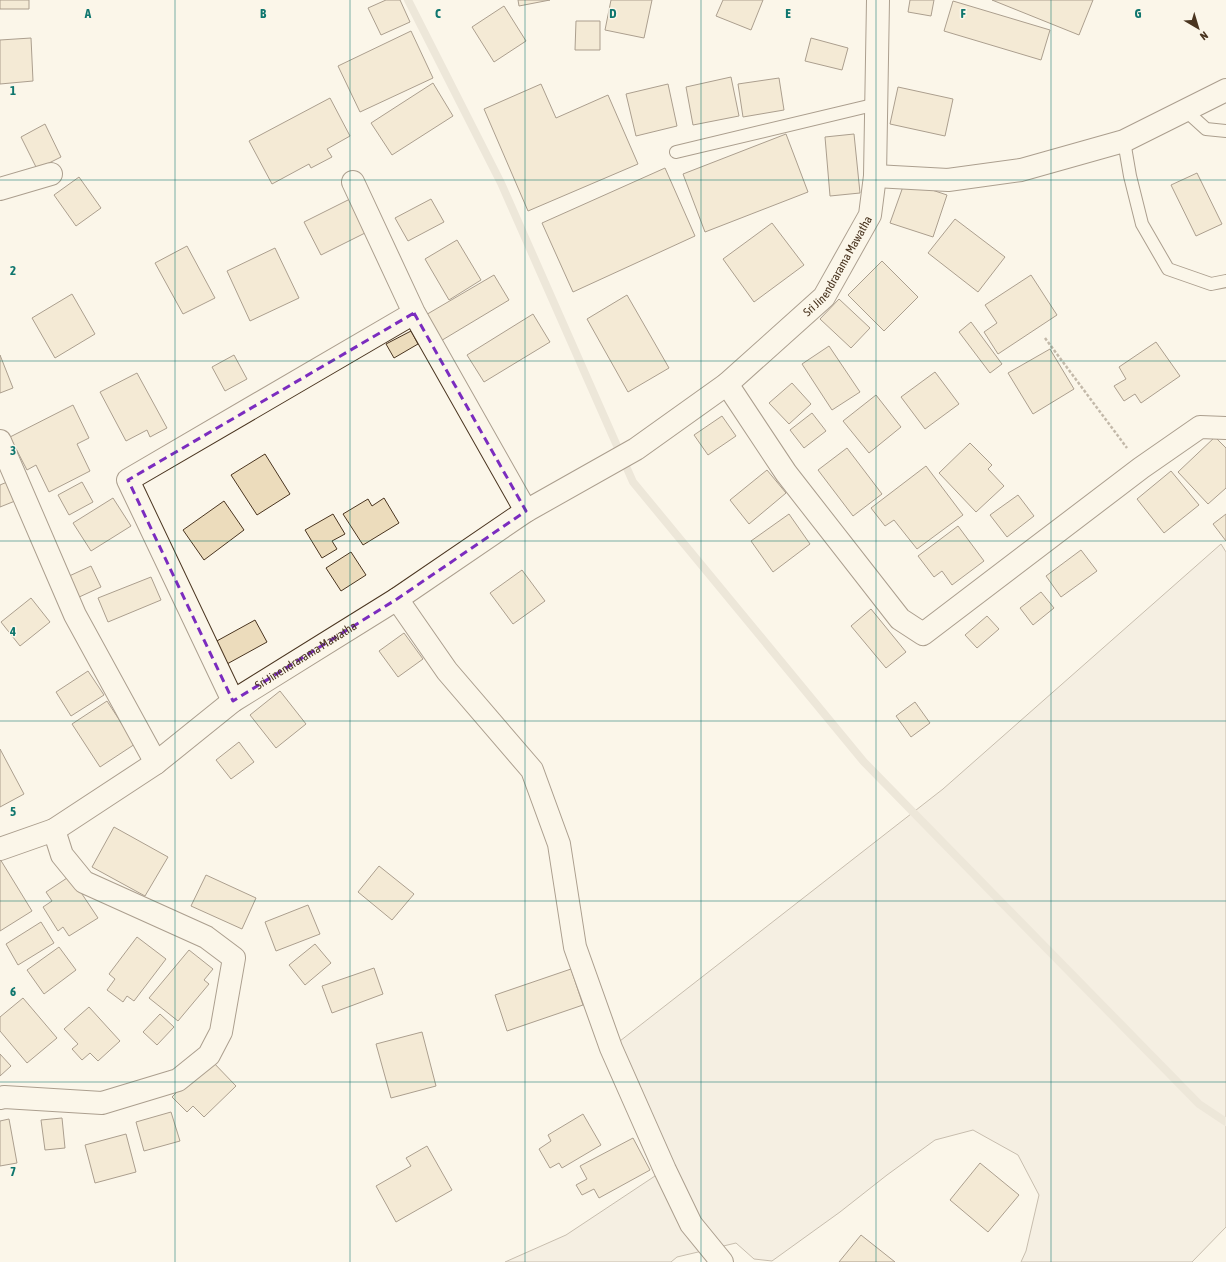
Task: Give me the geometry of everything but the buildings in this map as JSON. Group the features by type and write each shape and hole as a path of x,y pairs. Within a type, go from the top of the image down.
{"street":[{"name":"Sri Jinendrarama Mawatha","path":"0,849 54,830 156,763 233,701 398,599 526,511 614,460 636,449 727,384 824,298 870,215 875,176 878,0"},
{"path":"875,176 948,180 1021,170 1124,141 1226,90"},
{"path":"0,189 51,174"},
{"path":"353,182 414,313 526,511"},
{"path":"233,701 128,480 414,313"},
{"path":"727,384 791,479 900,619 923,634 1141,468 1200,427 1226,428"},
{"path":"0,441 75,614 156,763"},
{"path":"398,599 447,671 532,770 559,844 576,947 611,1048 665,1170 691,1224 722,1262"},
{"path":"0,1098 102,1103 178,1080 209,1055 221,1032 234,958 206,937 84,882 62,855 54,830"}],"lane":[{"path":"676,152 877,104"},
{"path":"1185,110 1206,129 1226,131"},
{"path":"1124,141 1130,176 1142,224 1168,269 1211,284 1226,282"}],"path":[{"path":"1045,338 1141,468"}],"highlighted area":[{"path":"414,313 526,511 397,599 233,701 128,480"}],"shaded area":[{"path":"1221,544 1226,552 1226,1227 1192,1262 1021,1262 1026,1251 1039,1195 1018,1155 973,1130 935,1140 772,1261 754,1259 736,1243 677,1257 671,1262 505,1262 566,1235 664,1170 611,1048 943,789"}],"waterway":[{"path":"408,0 501,183 633,482 864,762 1199,1104 1226,1122"}]}
